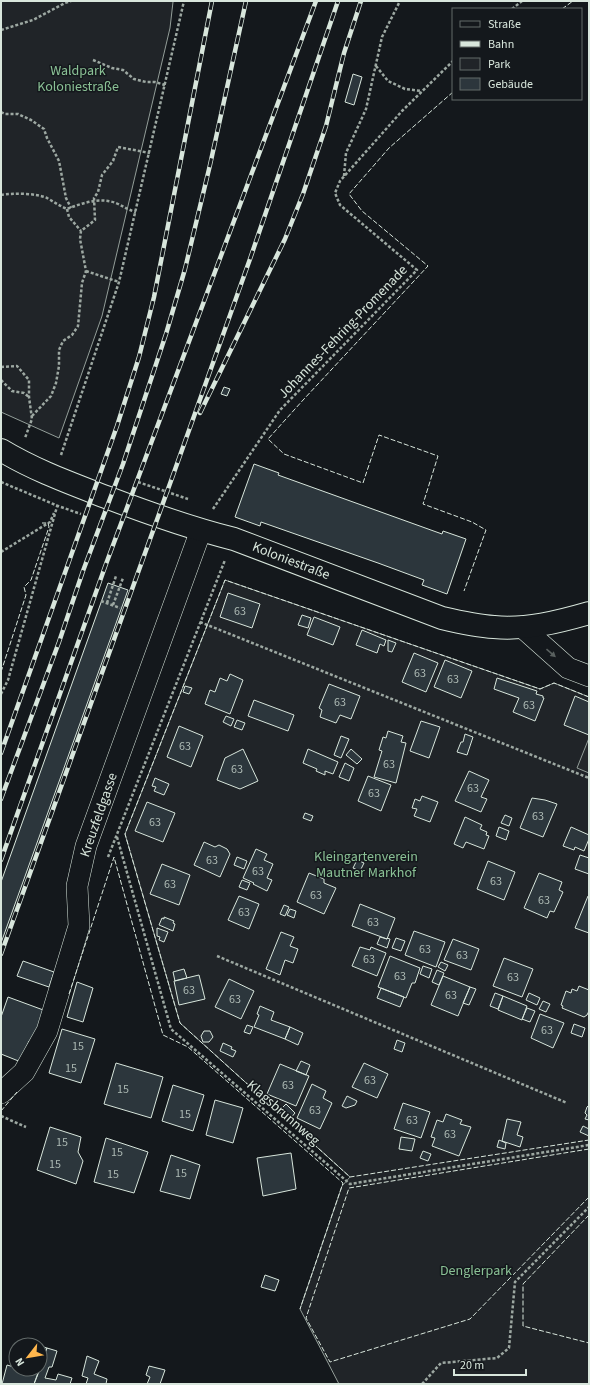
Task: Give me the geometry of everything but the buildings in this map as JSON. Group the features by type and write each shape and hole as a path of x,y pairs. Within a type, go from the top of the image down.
{"street":[{"name":"Koloniestraße","path":"8,454 33,468 143,511 234,539 442,618 467,624 494,627 522,627 563,620 589,613"},
{"name":"Kreuzfeldgasse","path":"1,1093 24,1072 47,1031 79,926 77,886 86,846 201,530"},
{"path":"522,627 568,668 589,676"}],"path":[{"path":"1,30 33,20 71,1"},
{"path":"61,455 119,282 184,1"},
{"path":"344,176 346,153 366,109 382,37 400,1"},
{"path":"513,8 522,1"},
{"path":"94,60 112,68 123,70 134,79 165,85"},
{"name":"Johannes-Fehring-Promenade","path":"201,530 213,508 280,410 417,270 340,205 335,193 340,180 402,111 452,62"},
{"path":"376,66 388,81 405,90 422,91"},
{"path":"1,112 5,114 18,114 31,120 44,129 59,161 66,198 71,208"},
{"path":"32,416 51,396 56,383 59,366 59,350 63,341 72,335 78,326 82,283 86,271 80,239 81,231 95,220 94,198 98,192 102,175 113,161 118,147 150,153"},
{"path":"1,195 38,195 47,198 66,209 69,217 81,231"},
{"path":"66,209 86,202 104,200 127,210 136,212"},
{"path":"86,271 119,282"},
{"path":"1,367 17,366 29,380 29,397 32,416 26,436 8,454"},
{"path":"1,380 12,391 24,393 29,397"},
{"path":"138,482 190,500"},
{"path":"1,552 50,522 58,506 8,680 1,694"},
{"path":"107,603 116,576"},
{"path":"108,858 218,576"},
{"path":"113,606 123,578"},
{"path":"101,601 120,608"},
{"path":"200,622 589,778"},
{"name":"Klagsbrunnweg","path":"117,837 171,1029 350,1184 589,1145"},
{"path":"217,956 567,1103"},
{"path":"1,1116 26,1127"},
{"path":"422,1384 441,1363 497,1358 509,1348 515,1282 589,1207"}],"green space":[{"name":"Waldpark Koloniestraße","path":"1,1 173,1 170,28 102,316 59,438 1,412"},
{"name":"Kleingartenverein Mautner Markhof","path":"225,580 540,689 554,683 589,697 589,1384 339,1384 300,1309 342,1186 350,1177 180,1023 125,834"}],"shaded area":[{"path":"589,738 589,773 577,768"}],"railway":[{"path":"1,753 117,426 139,357 154,297 212,1"},
{"path":"1,799 123,464 166,334 185,269 210,165 246,1"},
{"path":"1,860 106,564 316,1"},
{"path":"1,954 250,259 338,1"},
{"path":"200,413 285,239 303,194 326,126 344,53 361,1"}],"fence":[{"path":"563,8 573,1"},
{"path":"452,93 389,148 349,194 362,211 428,266 268,439 284,454 363,483 379,435 438,456 423,504 472,522 486,530 464,591"},
{"path":"1,672 26,595 24,587 31,580 49,527 48,523 42,523"},
{"path":"589,697 554,683 540,689 225,580 125,834 180,1023 350,1177 589,1140"},
{"path":"69,994 114,857 163,1035 188,1047 343,1183 300,1309"},
{"path":"1,1111 17,1092"},
{"path":"589,1149 349,1188 306,1318 330,1362 470,1319 589,1197"},
{"path":"589,1215 523,1284 523,1326 589,1343"}],"park label":[{"name":"Denglerpark","path":"476,1271"}]}
